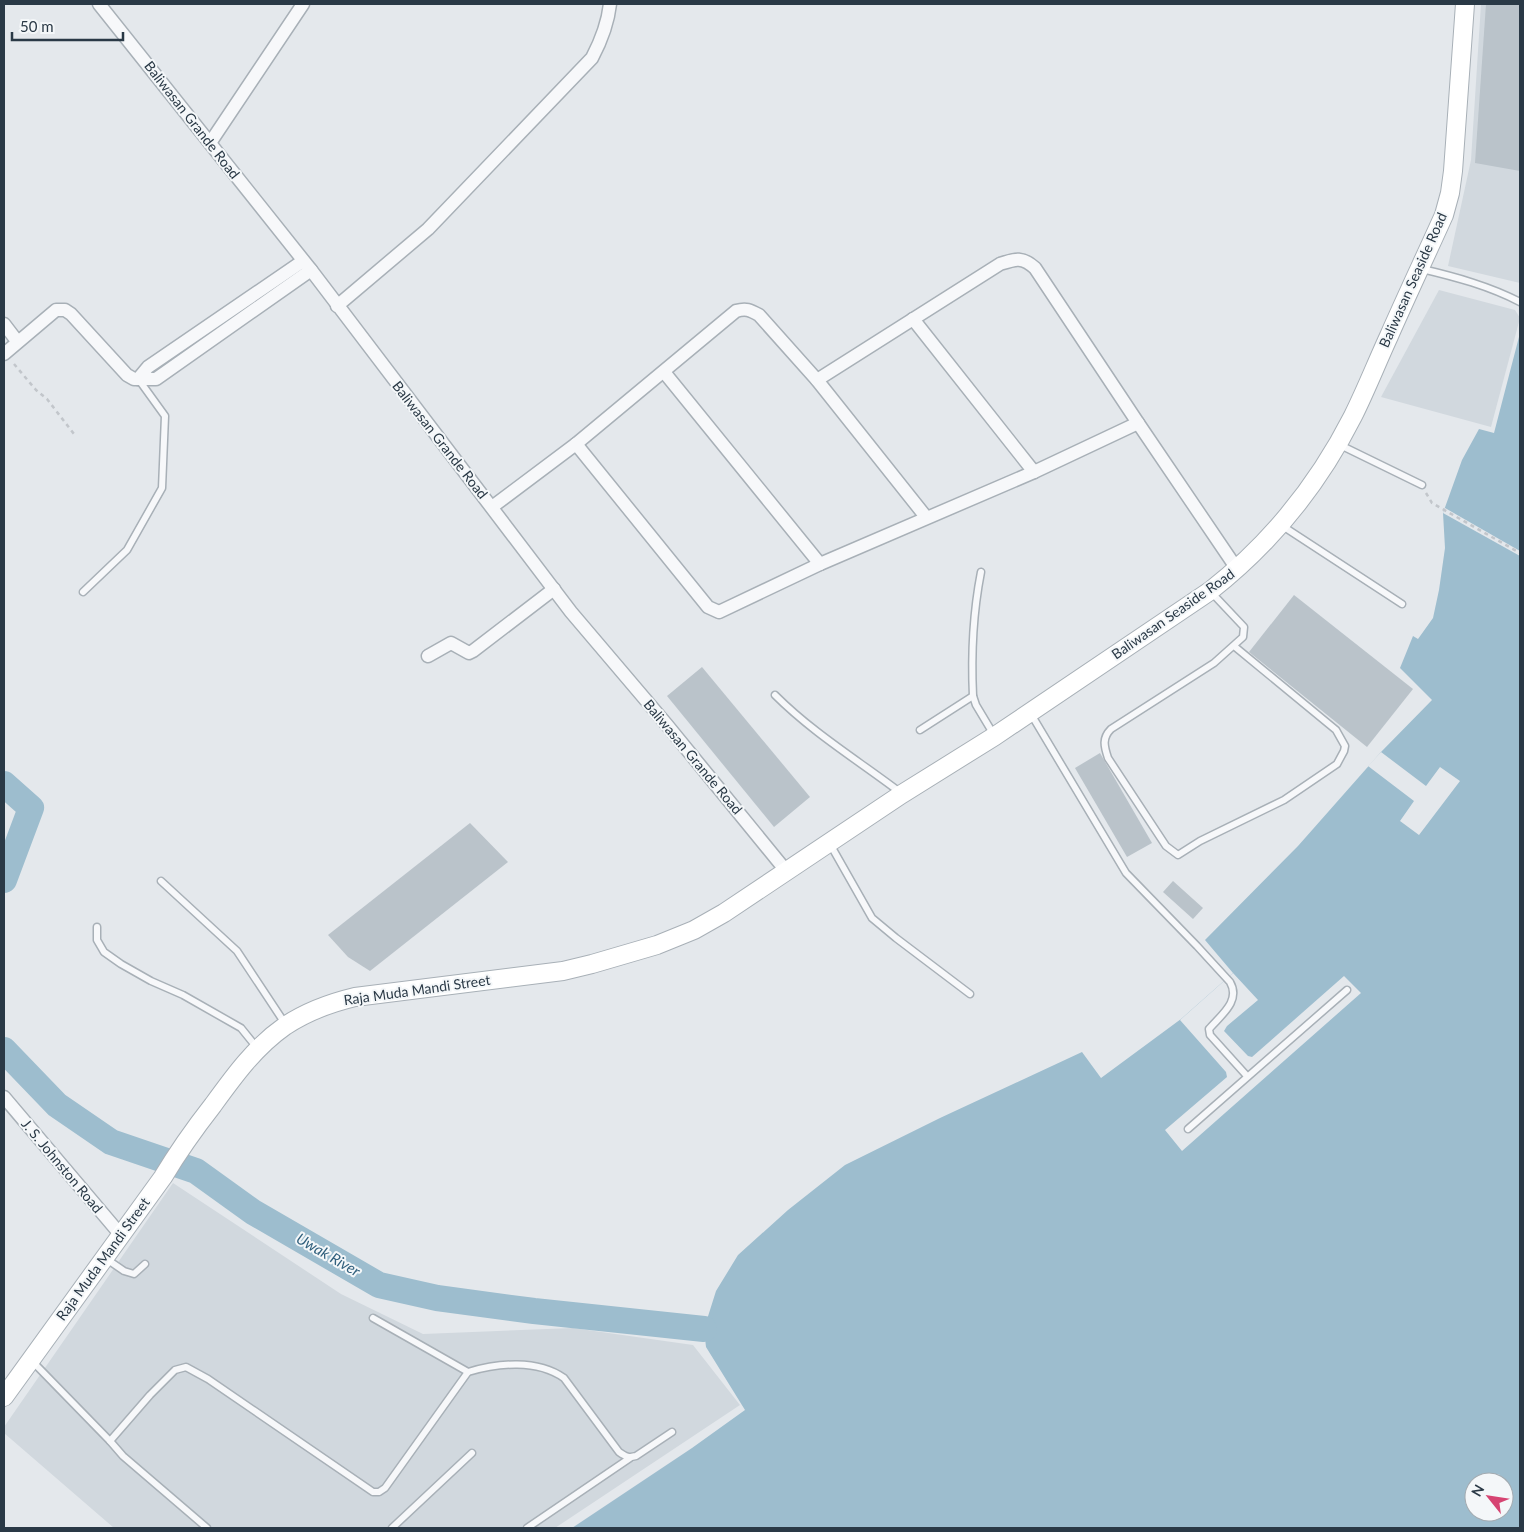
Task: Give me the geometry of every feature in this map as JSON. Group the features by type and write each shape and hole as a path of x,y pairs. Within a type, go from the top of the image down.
{"main road":[{"name":"Baliwasan Seaside Road","path":"787,872 902,794 995,736 1210,591 1237,569 1280,525 1310,488 1353,416 1444,215 1450,193 1458,115 1464,4"},
{"name":"Raja Muda Mandi Street","path":"4,1397 233,1077 258,1049 286,1026 329,1004 355,997 563,971 624,956 694,930 787,872"}],"street":[{"name":"Baliwasan Grande Road","path":"99,4 307,265 571,612 673,732 787,872"},
{"path":"210,143 303,4"},
{"path":"337,306 428,229 592,58 599,46 610,4"},
{"path":"818,380 1000,264 1021,259 1029,262 1035,268 1237,569"},
{"path":"138,379 148,367 307,265"},
{"path":"4,354 56,310 65,310 71,314 126,375 138,379 156,379 307,265"},
{"path":"492,507 576,444 736,311 744,309 751,310 759,315 818,380 926,518"},
{"path":"913,319 1034,472"},
{"path":"4,324 18,341"},
{"path":"160,359 168,370"},
{"path":"664,372 820,564"},
{"path":"576,444 708,607 719,612 820,564 1034,472 1138,423"},
{"path":"428,656 451,643 469,653 473,651 554,590"},
{"name":"J. S. Johnston Road","path":"4,1097 120,1234"}],"lane":[{"path":"1421,268 1471,281 1501,292 1520,302"},
{"path":"83,592 127,550 162,488 165,416 138,379"},
{"path":"1337,444 1422,486"},
{"path":"1280,525 1402,604"},
{"path":"982,572 977,594 973,635 973,696 976,705 995,736"},
{"path":"1210,591 1244,628 1243,637 1214,662 1111,729 1106,734 1104,742 1108,758 1166,846 1178,855 1200,841 1284,800 1337,764 1344,751 1345,746 1336,730 1234,646"},
{"path":"775,696 819,733 902,794"},
{"path":"920,730 973,696"},
{"path":"1030,712 1126,873 1230,982 1234,989 1232,1001 1209,1029 1210,1035 1247,1076"},
{"path":"829,844 872,918 970,994"},
{"path":"161,881 237,951 286,1026"},
{"path":"97,927 97,940 104,952 151,981 183,995 241,1028 258,1049"},
{"path":"1188,1129 1347,990"},
{"path":"104,1257 124,1271 134,1274 145,1264"},
{"path":"373,1318 468,1372"},
{"path":"31,1360 123,1456 206,1528"},
{"path":"110,1441 150,1395 175,1370 186,1367 208,1379 373,1492 379,1492 384,1488 468,1372 488,1366 525,1365 546,1369 564,1378 619,1452 630,1458"},
{"path":"527,1528 630,1458 672,1432"},
{"path":"392,1528 472,1453"}],"path":[{"path":"4,354 47,400 74,434"},
{"path":"1422,486 1432,503 1520,553"}],"shaded area":[{"path":"1481,4 1520,4 1520,283 1448,266 1471,160"},
{"path":"1439,290 1515,310 1520,318 1491,427 1381,397"},
{"path":"173,1183 341,1294 423,1334 573,1328 693,1345 740,1405 555,1528 114,1528 4,1433 4,1427"}],"water":[{"path":"1520,333 1520,1528 572,1528 692,1448 745,1410 706,1347 704,1329 716,1291 738,1255 788,1210 845,1165 940,1118 1082,1052 1101,1078 1181,1019 1233,973 1205,940 1298,846 1381,752 1432,700 1400,668 1413,636 1418,639 1433,618 1445,548 1443,513 1462,460 1479,429 1494,433"}],"pier":[{"path":"1445,508 1520,551 1520,556 1443,513"},
{"path":"1381,752 1426,786 1440,767 1460,781 1419,835 1400,821 1414,801 1368,766"},
{"path":"1233,973 1258,1000 1227,1026 1224,1031 1248,1056 1252,1057 1344,976 1361,993 1182,1151 1165,1130 1227,1077 1226,1072 1180,1020"}],"building":[{"path":"1486,4 1520,4 1520,171 1475,163"},
{"path":"1294,595 1413,689 1367,747 1249,652"},
{"path":"702,667 810,797 774,827 667,696"},
{"path":"1100,753 1152,843 1127,857 1075,768"},
{"path":"470,823 508,862 370,971 348,957 328,935"},
{"path":"1173,881 1203,908 1193,919 1163,892"}],"waterway":[{"name":"Uwak River","path":"4,784 31,808 4,880"},
{"name":"Uwak River","path":"4,1050 57,1105 111,1142 196,1171 253,1212 379,1285 437,1298 534,1311 704,1329"}]}
